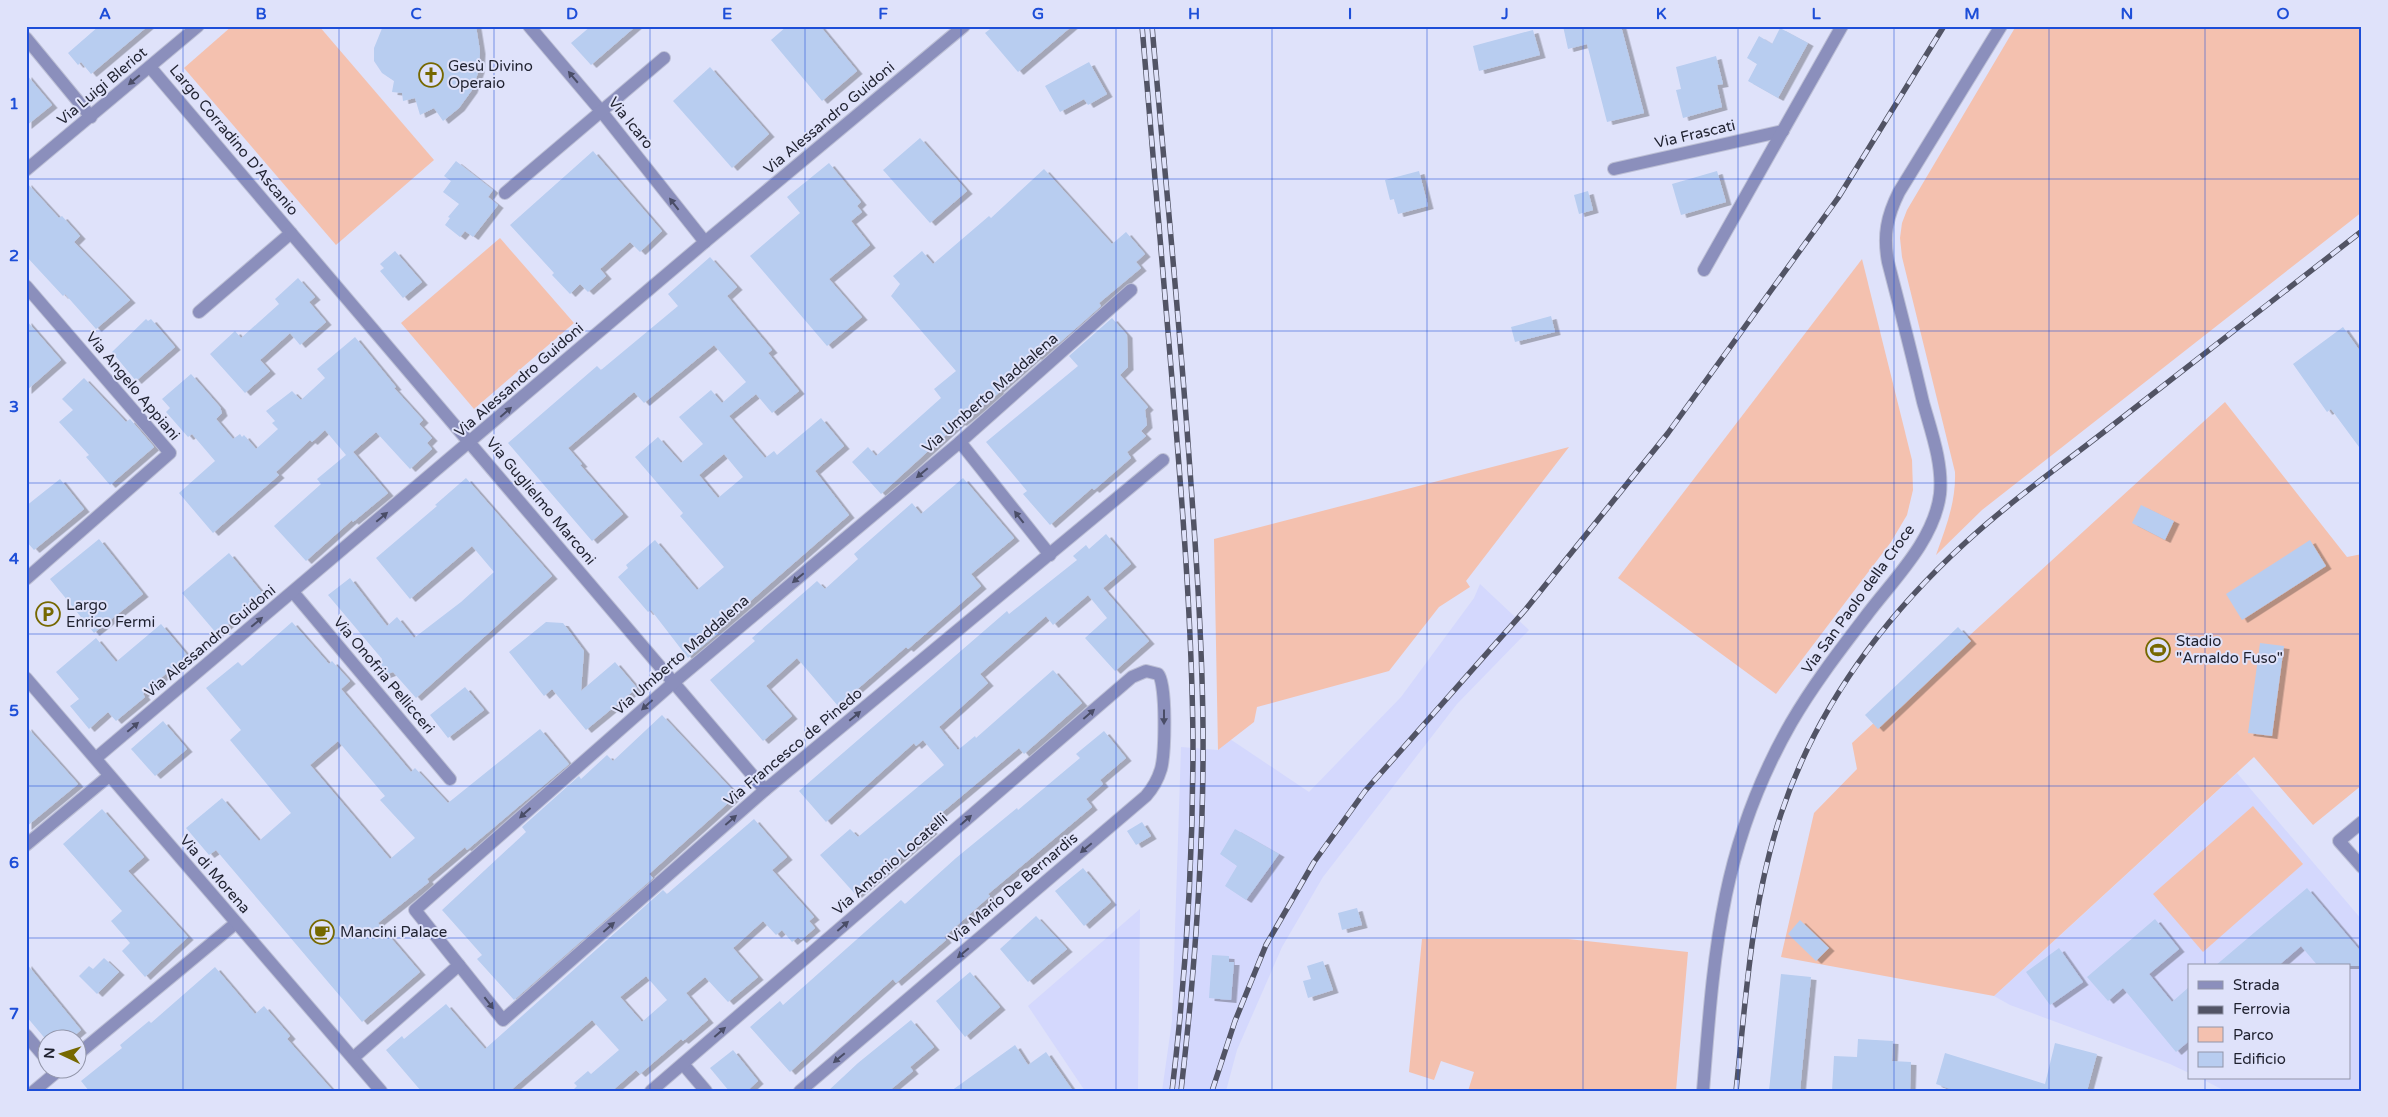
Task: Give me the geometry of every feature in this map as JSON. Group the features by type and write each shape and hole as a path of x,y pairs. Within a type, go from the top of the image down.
{"street":[{"name":"Via Luigi Bleriot","path":"26,170 198,26"},
{"name":"Via Icaro","path":"529,26 601,111 705,242"},
{"name":"Via Alessandro Guidoni","path":"96,758 705,242 964,26"},
{"path":"1704,270 1842,26"},
{"name":"Via San Paolo della Croce","path":"1703,1091 1718,929 1731,866 1750,809 1777,750 1810,692 1912,555 1935,515 1940,492 1939,465 1888,262 1885,232 1889,214 1899,192 2001,26"},
{"path":"26,38 91,117"},
{"path":"505,193 664,58"},
{"name":"Largo Corradino D'Ascanio","path":"150,67 291,233 199,312"},
{"name":"Via Frascati","path":"1614,169 1783,131"},
{"name":"Via Guglielmo Marconi","path":"291,233 766,790"},
{"name":"Via Angelo Appiani","path":"26,286 170,453 26,579"},
{"name":"Via Umberto Maddalena","path":"459,965 415,910 673,682 960,442 1131,290"},
{"path":"960,442 1050,555"},
{"name":"Via Francesco de Pinedo","path":"459,965 503,1020 766,790 1163,460"},
{"name":"Via Onofria Pellicceri","path":"293,592 450,779"},
{"name":"Via Antonio Locatelli","path":"651,1091 1132,677 1141,672 1155,672"},
{"name":"Via Mario De Bernardis","path":"800,1091 1146,796 1158,779 1164,753 1164,684 1160,676 1155,672"},
{"name":"Via di Morena","path":"26,678 381,1091"},
{"path":"26,845 109,776"},
{"path":"2362,822 2338,841 2362,867"},
{"path":"88,1046 236,923"},
{"path":"353,1058 459,965"},
{"path":"26,1035 38,1049"},
{"path":"683,1064 706,1091"},
{"path":"34,1091 46,1080"}],"shaded area":[{"path":"1480,584 1529,630 1457,704 1323,877 1282,947 1237,1050 1226,1091 1162,1091 1172,1021 1181,747 1218,750 1230,739 1309,792 1401,697 1474,598"},
{"path":"2237,773 2362,920 2362,1091 2225,1091 2204,1080 2350,1080 2350,964 2188,964 2188,1073 2170,1064 2010,1005 1994,996"},
{"path":"1140,909 1138,1091 1085,1091 1028,1006"}],"green space":[{"path":"232,26 319,26 434,160 336,245 184,68"},
{"path":"2016,26 2362,26 2362,212 1982,510 1936,555 1952,504 1955,472 1902,257 1900,238 1902,223 1907,210"},
{"path":"500,238 574,323 474,409 401,323"},
{"path":"1862,259 1912,460 1913,490 1907,515 1891,542 1776,694 1618,578"},
{"name":"Stadio \"Arnaldo Fuso\"","path":"2225,402 2347,557 2362,554 2362,785 2313,825 2254,757 1994,996 1781,957 1814,813 1857,769 1852,743"},
{"path":"1569,447 1466,581 1470,587 1439,607 1389,671 1257,707 1254,722 1218,750 1214,539"},
{"path":"2253,806 2303,864 2203,952 2153,894"},
{"path":"1422,939 1568,939 1688,952 1676,1091 1468,1091 1474,1072 1441,1061 1434,1080 1409,1072"}],"building":[{"path":"99,26 148,26 91,74 81,62 78,65 68,53"},
{"name":"Gesù Divino Operaio","path":"383,26 476,26 480,51 479,70 472,90 459,108 443,121 434,108 420,115 415,98 403,101 402,93 392,92 394,81 382,73 374,61 374,48"},
{"path":"591,26 636,26 591,65 571,43"},
{"path":"787,26 820,26 857,71 822,101 771,40"},
{"path":"994,26 1072,26 1018,72 985,33"},
{"path":"1563,26 1621,26 1644,113 1607,122 1587,44 1568,49"},
{"path":"1780,28 1808,43 1778,98 1748,81 1757,64 1747,58 1759,36 1772,44"},
{"path":"1533,30 1540,55 1479,71 1473,46"},
{"path":"1716,56 1723,84 1717,85 1722,107 1683,118 1676,90 1681,89 1676,67"},
{"path":"1089,62 1107,94 1088,105 1084,99 1060,112 1045,86"},
{"path":"710,67 769,134 732,168 673,101"},
{"path":"26,74 52,105 26,126"},
{"path":"920,138 967,191 930,223 883,170"},
{"path":"593,151 662,231 640,252 630,242 600,269 606,276 588,292 580,284 570,294 552,275 554,273 510,225"},
{"path":"456,161 493,190 488,197 498,205 473,237 465,231 460,237 445,225 450,218 448,217 459,204 443,192 451,181 444,176"},
{"path":"829,163 861,202 857,206 862,212 851,221 870,245 829,279 862,317 827,346 750,256 800,213 787,197"},
{"path":"1044,169 1112,244 1126,232 1145,254 1136,262 1141,268 1099,303 1101,306 1058,344 1056,342 1037,358 1036,356 998,390 1000,392 960,422 881,494 852,462 868,447 876,456 941,398 934,389 956,371 891,296 900,284 893,276 922,251 933,264 989,216 991,218"},
{"path":"1419,171 1428,206 1398,214 1394,199 1390,200 1385,180"},
{"path":"1717,171 1726,202 1681,215 1672,184"},
{"path":"26,182 59,218 62,216 80,236 74,242 130,300 96,329 65,294 63,296 26,256"},
{"path":"1588,191 1593,210 1579,214 1574,195"},
{"path":"395,251 422,282 403,298 380,271 384,268 380,264"},
{"path":"710,257 737,287 727,296 772,350 768,353 799,391 772,413 756,394 729,416 765,458 774,451 777,455 821,418 844,446 815,471 849,515 716,631 718,633 688,658 651,610 648,612 618,577 628,568 626,565 655,540 697,590 724,567 680,516 683,513 635,457 658,437 681,463 703,444 679,417 711,390 722,403 746,382 714,345 644,403 634,392 568,448 582,464 580,465 623,514 592,541 508,443 597,366 601,370 678,306 668,294","holes":["724,454 743,477 718,498 699,475"]},
{"path":"298,278 315,297 309,302 326,322 300,345 290,333 260,360 270,371 245,393 210,354 235,331 241,338 279,304 275,299"},
{"path":"1551,316 1555,332 1515,342 1511,327"},
{"path":"1112,318 1127,335 1128,367 1120,375 1148,407 1145,410 1147,425 1141,431 1146,436 1127,452 1131,458 1094,490 1092,488 1050,525 1023,494 1027,491 986,442 1078,366 1069,356"},
{"path":"146,319 148,321 151,319 175,347 136,381 112,352"},
{"path":"26,320 61,360 26,391"},
{"path":"2343,327 2362,354 2362,451 2331,409 2327,412 2293,364"},
{"path":"355,337 396,387 394,388 423,420 419,424 432,438 427,443 432,449 410,469 376,432 353,452 388,493 353,522 352,520 306,561 274,526 321,484 317,479 346,455 325,430 312,442 310,440 276,472 279,475 213,533 179,493 215,461 192,434 188,437 166,412 170,408 162,399 191,374 220,407 222,413 216,419 233,439 240,434 242,437 244,435 256,449 278,429 272,423 275,421 266,411 292,391 301,400 325,378 317,369"},
{"path":"84,378 126,422 130,419 154,447 110,485 86,457 89,455 59,422 73,410 62,399"},
{"path":"466,478 552,576 416,698 393,672 382,676 380,666 382,659 328,595 350,578 387,626 397,617 414,638 461,602 494,572 472,546 410,599 376,558 437,506 435,505"},
{"path":"963,478 1014,538 971,574 981,586 838,706 797,658 766,686 792,716 763,741 710,680 755,641 752,638 817,581 825,589 858,559 854,554 912,503 921,514"},
{"path":"60,479 84,509 34,550 26,541 26,506"},
{"path":"2141,505 2174,521 2165,540 2132,523"},
{"path":"1106,534 1131,564 1103,588 1149,641 1115,671 1085,638 1107,618 1088,595 1053,625 1046,616 980,674 988,683 939,727 958,750 975,736 976,738 1053,670 1082,703 1024,754 1019,748 927,825 932,831 856,895 820,855 850,829 858,837 944,765 923,740 916,746 914,743 826,822 799,791 1007,611 1009,614 1077,560 1073,556 1086,545 1089,549"},
{"path":"99,539 143,594 94,633 50,579"},
{"path":"2310,540 2326,566 2242,620 2226,594"},
{"path":"229,553 263,594 217,634 182,593"},
{"path":"292,622 329,664 332,661 350,681 341,689 411,772 415,768 448,803 540,729 569,764 467,850 465,847 427,879 429,882 378,923 420,972 362,1022 216,850 209,855 186,828 222,798 259,841 291,813 230,740 241,730 206,688 238,662 242,666","holes":["338,741 385,796 380,800 415,838 390,859 310,765"]},
{"path":"546,622 563,623 584,651 581,691 615,662 637,688 586,730 552,689 544,696 509,652"},
{"path":"161,624 187,655 143,694 145,697 116,721 108,712 89,729 70,706 79,699 56,672 96,638 116,662"},
{"path":"1958,627 1971,641 1878,729 1865,715"},
{"path":"2260,643 2284,646 2272,736 2248,733"},
{"path":"465,687 484,710 448,738 430,715"},
{"path":"662,715 737,795 649,874 653,878 514,1000 477,959 482,955 442,910 526,832 522,827 579,776 581,779 607,755 613,761"},
{"path":"163,721 187,749 155,776 131,749"},
{"path":"26,726 78,784 26,827"},
{"path":"1104,731 1126,758 1100,780 1103,784 1086,799 1092,807 988,894 990,896 944,937 946,940 896,983 893,979 790,1072 750,1027 780,1001 783,1005 901,900 905,904 956,858 1017,808 1018,810 1080,758 1076,754"},
{"path":"102,809 144,857 128,871 188,937 145,977 122,951 130,943 111,921 122,911 63,844"},
{"path":"754,819 787,857 772,870 814,917 809,921 815,928 801,940 798,937 792,942 782,930 776,935 763,921 733,948 758,977 728,1002 705,977 686,993 708,1020 683,1041 681,1039 640,1074 636,1070 612,1091 572,1091 577,1086 574,1083 588,1071 591,1074 619,1050 592,1020 510,1091 421,1091 386,1050 402,1036 404,1039 446,1004 485,1049 663,890 667,894","holes":["646,976 667,1000 642,1022 620,997"]},
{"path":"1142,822 1151,836 1136,845 1127,831"},
{"path":"1235,829 1279,854 1246,900 1225,886 1237,866 1220,854"},
{"path":"1083,868 1111,902 1084,926 1055,891"},
{"path":"2307,888 2362,953 2362,966 2316,964 2301,946 2280,964 2217,964"},
{"path":"1357,908 1362,925 1342,930 1338,913"},
{"path":"1036,916 1067,949 1028,982 1000,949"},
{"path":"2155,919 2179,949 2149,974 2172,1002 2188,988 2188,1042 2176,1052 2123,988 2108,1001 2087,977"},
{"path":"1800,920 1829,948 1816,961 1788,934"},
{"path":"2059,948 2083,982 2050,1005 2026,972"},
{"path":"1212,955 1229,956 1229,962 1234,962 1231,1000 1209,998"},
{"path":"104,958 119,972 97,994 79,976 89,966 93,969"},
{"path":"1323,961 1333,990 1308,998 1303,981 1311,979 1307,966"},
{"path":"26,963 81,1030 38,1030 26,1016"},
{"path":"215,967 255,1014 264,1006 290,1036 287,1039 333,1091 89,1091 81,1081 88,1080 88,1075 122,1048 120,1045 149,1021 151,1023"},
{"path":"970,972 1000,1007 965,1037 936,1001"},
{"path":"1781,974 1811,977 1800,1091 1769,1091"},
{"path":"911,1020 934,1047 910,1067 913,1071 889,1091 828,1091 858,1063"},
{"path":"1858,1039 1893,1041 1892,1061 1911,1062 1910,1091 1832,1091 1834,1056 1857,1057"},
{"path":"2055,1043 2097,1054 2087,1091 1956,1091 1936,1084 1945,1053 2045,1084"},
{"path":"1015,1045 1028,1065 1046,1052 1073,1091 951,1091"},
{"path":"733,1050 758,1081 747,1091 729,1091 710,1068"}],"railway":[{"path":"1142,26 1183,515 1192,697 1193,787 1190,874 1185,961 1172,1091"},
{"path":"1152,26 1193,514 1198,585 1203,727 1200,863 1194,955 1181,1091"},
{"path":"1212,1091 1235,1021 1266,945 1314,862 1365,791 1526,609 1668,433 1838,198 1944,26"},
{"path":"1736,1091 1751,951 1756,917 1771,848 1781,814 1813,738 1855,667 1907,602 1935,572 1983,527 2362,231"}],"place":[{"name":"Gesù Divino Operaio","path":"431,75"},
{"name":"Largo Enrico Fermi","path":"48,614"},
{"name":"Stadio \"Arnaldo Fuso\"","path":"2158,650"},
{"name":"Mancini Palace","path":"322,932"}]}
